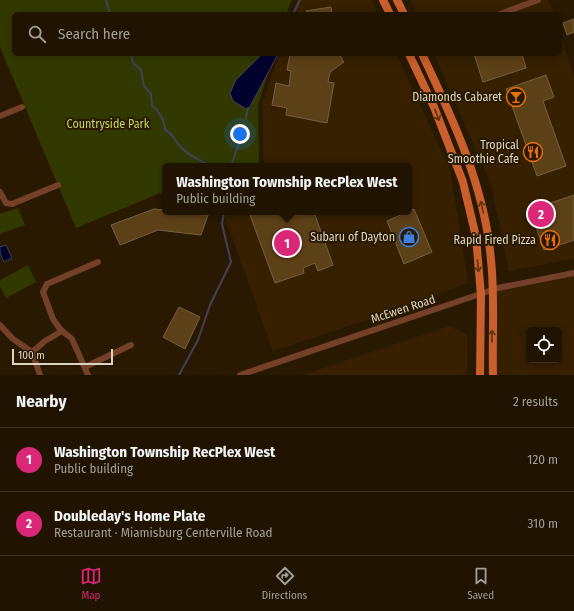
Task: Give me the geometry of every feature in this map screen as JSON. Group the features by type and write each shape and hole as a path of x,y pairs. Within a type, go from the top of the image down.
{"main road":[{"path":"383,0 389,12"},
{"path":"397,0 403,12"},
{"path":"410,56 434,107 463,182 476,237 481,295 480,375"},
{"path":"423,56 444,99 478,189 491,259 493,290 493,375"}],"street":[{"path":"505,12 538,0"},
{"path":"0,116 22,107"},
{"path":"0,192 6,203 12,204 58,185"},
{"path":"88,375 72,339 62,331 53,319 44,296 44,288 47,284 98,262"},
{"name":"McEwen Road","path":"240,375 493,290 574,273"},
{"path":"0,325 13,340 32,352 40,375"},
{"path":"32,352 45,341 62,331"},
{"path":"85,367 131,345"}],"shaded area":[{"path":"297,0 371,0 377,12 293,12"},
{"path":"411,0 548,0 553,12 416,12"},
{"path":"562,39 574,77 574,259 509,271 491,184 435,56 562,56"},
{"path":"278,56 397,56 450,169 468,283 406,307 273,351 224,215 412,215 412,163 264,163 262,104"},
{"path":"574,273 574,375 493,375 493,291"},
{"path":"450,326 467,335 467,375 303,375"}],"green space":[{"name":"Countryside Park","path":"0,0 292,0 287,12 12,12 12,56 273,56 258,105 259,163 162,163 162,192 76,228 0,47"},
{"path":"18,208 25,225 0,234 0,214"},
{"path":"28,265 36,282 6,298 0,286 0,280"}],"water":[{"path":"260,56 277,56 248,110 233,101 230,93 236,80"},
{"path":"6,245 12,258 4,262 0,253 0,247"}],"building":[{"path":"331,7 332,12 306,12"},
{"path":"574,19 574,32 567,35 563,23"},
{"path":"290,56 340,56 344,62 330,72 328,82 334,83 327,123 286,115 287,108 272,105 276,83 289,86 291,71 287,70"},
{"path":"475,56 523,56 526,68 483,82"},
{"path":"546,75 554,97 543,101 566,166 537,176 506,89"},
{"path":"574,195 574,240 544,250 530,210"},
{"path":"154,209 162,210 162,215 208,215 201,235 158,230 120,245 111,225"},
{"name":"Subaru of Dayton","path":"414,209 432,252 404,264 387,221 400,215 412,215 412,210"},
{"path":"250,215 315,215 333,265 318,271 315,263 303,268 304,273 275,283"},
{"path":"179,307 200,317 185,349 163,337"}],"waterway":[{"path":"106,0 109,12"},
{"path":"294,12 300,0"},
{"path":"131,56 133,63 141,70 144,86 151,94 152,106 161,116 165,130 174,137 178,144 187,153 204,163"},
{"path":"246,118 248,108"},
{"path":"232,163 243,132"},
{"path":"179,375 198,340 210,305 231,262 222,224 224,215"}],"place":[{"name":"Diamonds Cabaret","path":"516,97"},
{"name":"Tropical Smoothie Cafe","path":"533,152"},
{"name":"Doubleday's Home Plate","path":"541,214"},
{"name":"Subaru of Dayton","path":"409,237"},
{"name":"Rapid Fired Pizza","path":"550,240"},
{"name":"Washington Township RecPlex West","path":"287,243"}]}
